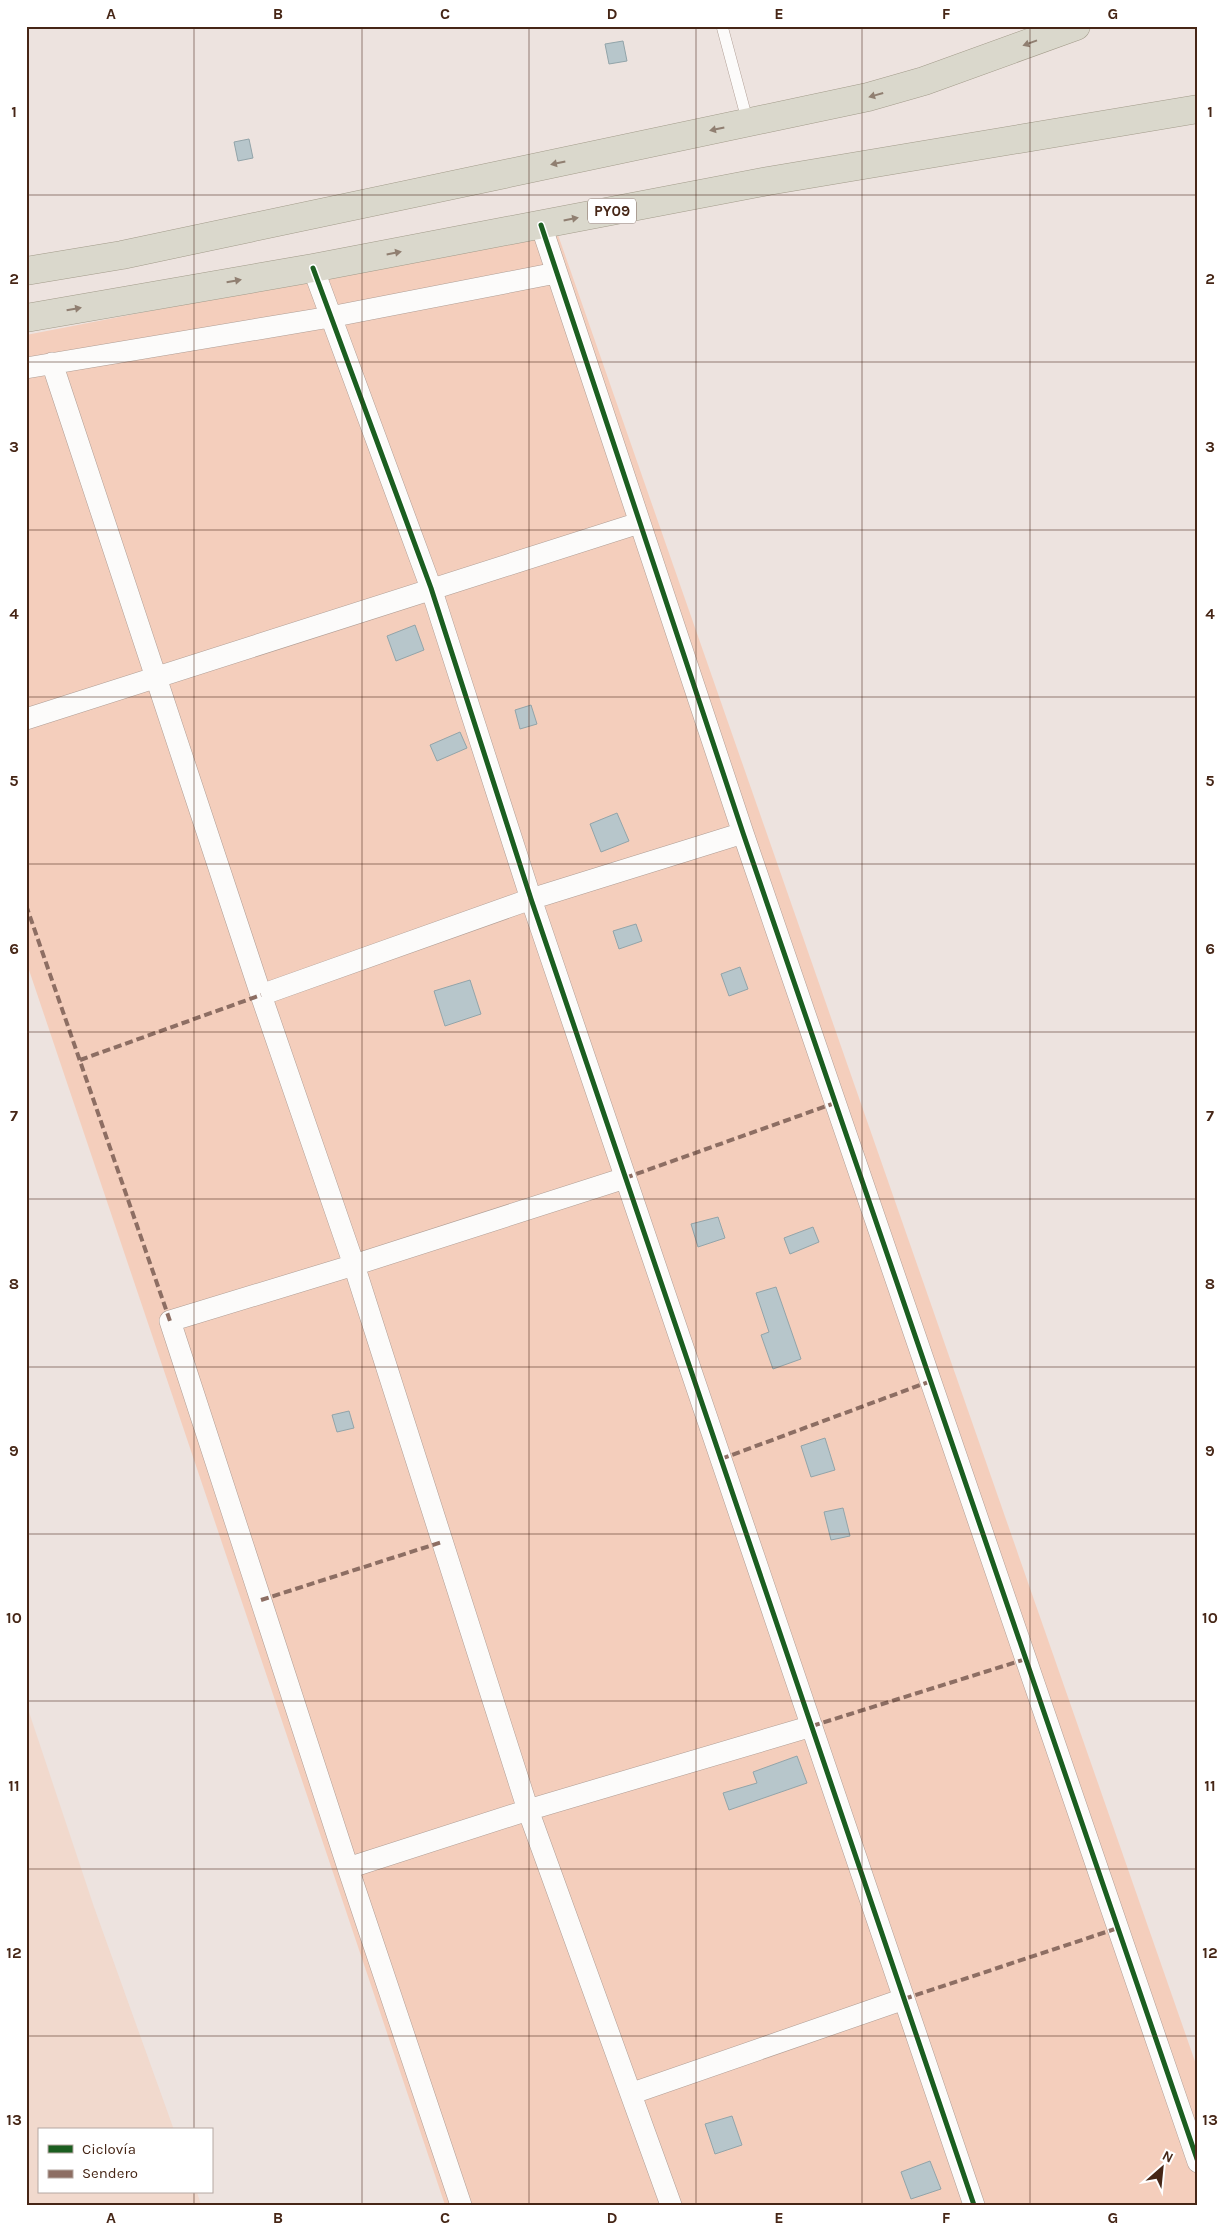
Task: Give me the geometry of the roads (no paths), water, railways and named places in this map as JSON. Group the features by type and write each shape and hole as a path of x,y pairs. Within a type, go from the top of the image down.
{"highway":[{"path":"26,271 132,253 868,97 924,81 1076,26"},
{"name":"PY09","path":"26,318 313,268 768,181 1198,109"}],"street":[{"path":"541,225 743,833 1198,2162"},
{"path":"313,268 431,588 531,900 974,2205"},
{"path":"26,368 330,317 556,274"},
{"path":"52,364 260,996 354,1265 528,1810 633,2093 672,2205"},
{"path":"26,719 431,588 640,523"},
{"path":"260,996 531,900 743,833"},
{"path":"461,2205 348,1868 170,1321 354,1265 625,1178"},
{"path":"348,1868 528,1810 812,1726"},
{"path":"633,2093 904,1999"}],"lane":[{"path":"722,26 748,123"}]}
